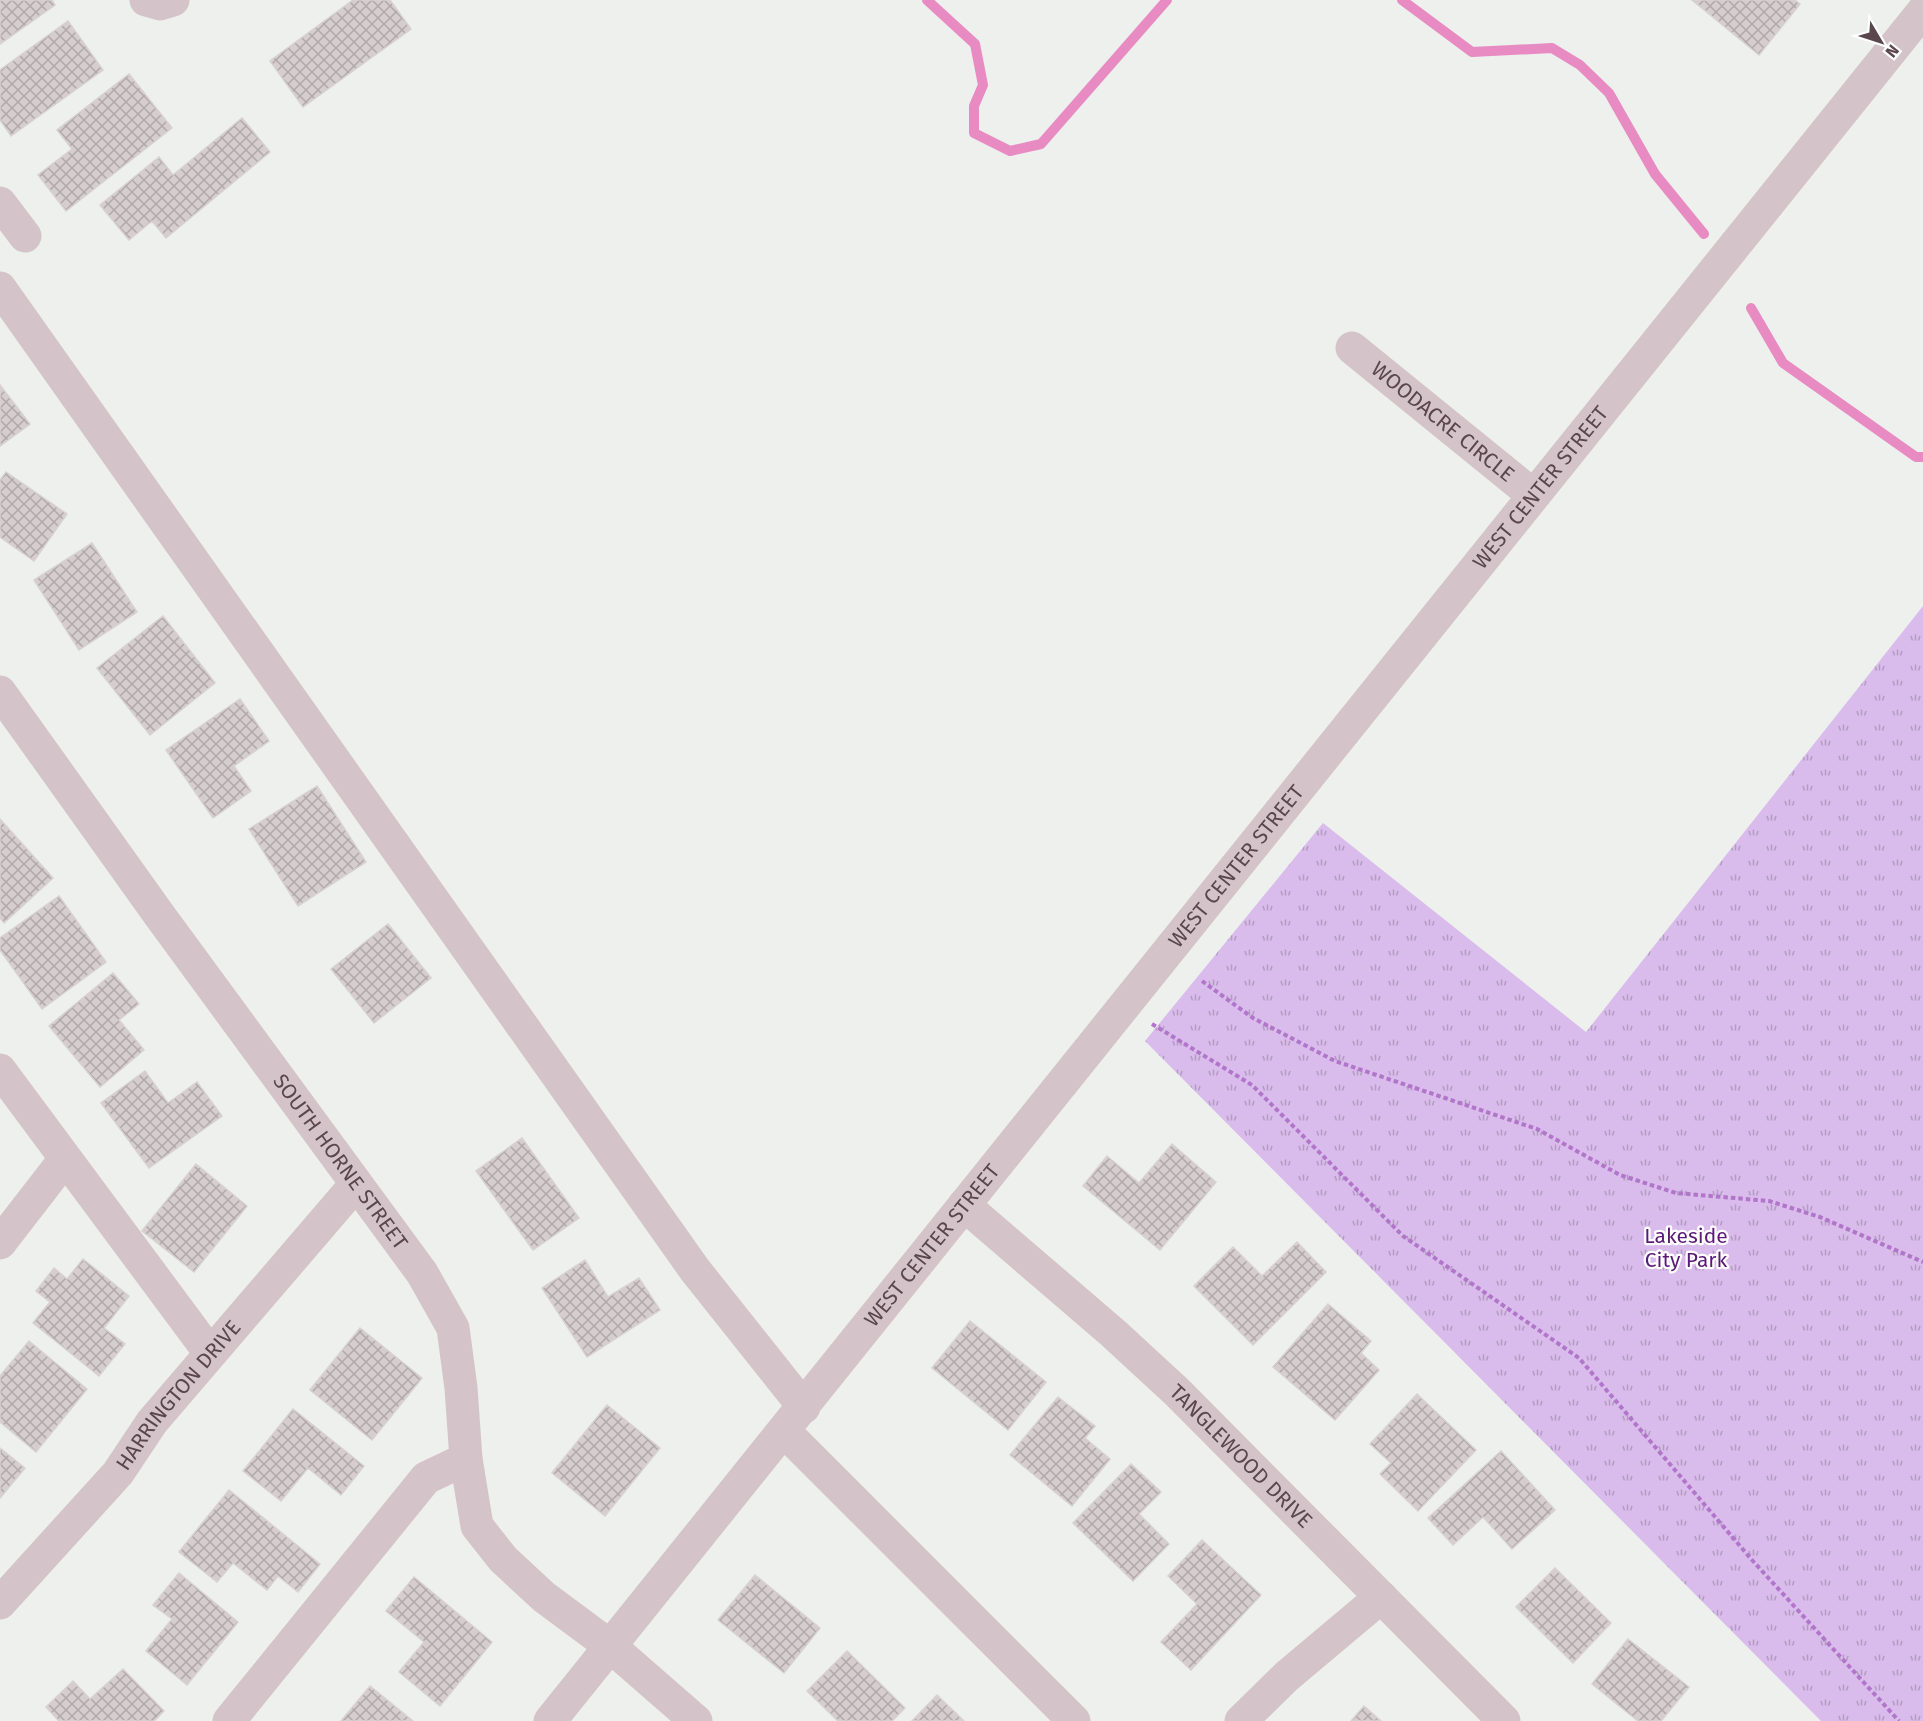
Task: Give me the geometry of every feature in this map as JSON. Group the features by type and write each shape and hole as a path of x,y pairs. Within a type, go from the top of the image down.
{"street":[{"path":"146,0 160,4 173,0"},
{"path":"1908,0 1923,11"},
{"name":"WEST CENTER STREET","path":"550,1721 1923,11"},
{"path":"0,203 25,236"},
{"path":"0,288 694,1270 794,1419 1074,1721"},
{"name":"WOODACRE CIRCLE","path":"1352,348 1533,495"},
{"name":"SOUTH HORNE STREET","path":"0,692 422,1273 453,1328 461,1388 466,1459 477,1526 496,1551 544,1597 610,1646 696,1721"},
{"path":"0,1070 210,1353"},
{"path":"0,1244 65,1159"},
{"name":"HARRINGTON DRIVE","path":"0,1603 118,1473 152,1422 356,1184"},
{"name":"TANGLEWOOD DRIVE","path":"964,1205 1113,1333 1177,1392 1504,1721"},
{"path":"229,1721 426,1478 466,1459"},
{"path":"1240,1721 1287,1676 1381,1597"}],"path":[{"path":"1202,981 1253,1018 1335,1061 1537,1129 1620,1175 1676,1193 1769,1201 1820,1217 1923,1262"},
{"path":"1124,1006 1252,1085 1403,1236 1579,1359 1752,1560 1899,1721"}],"green space":[{"name":"Lakeside City Park","path":"1923,606 1923,1721 1821,1721 1145,1041 1323,823 1586,1032"}],"building":[{"path":"0,0 52,0 55,5 0,44"},
{"path":"353,0 390,0 411,29 303,107 270,61"},
{"path":"1692,0 1795,0 1800,4 1759,55"},
{"path":"68,21 103,70 11,136 0,120 0,70"},
{"path":"129,74 172,128 66,211 38,175 72,149 57,130"},
{"path":"242,118 270,152 166,238 152,221 129,240 100,205 159,157 173,175"},
{"path":"0,385 30,424 0,446"},
{"path":"6,472 67,514 34,561 0,537 0,480"},
{"path":"92,543 137,612 79,650 34,580"},
{"path":"163,616 215,683 150,735 97,668"},
{"path":"240,699 269,741 234,766 251,791 213,818 166,750"},
{"path":"317,786 366,862 298,906 249,829"},
{"path":"0,819 53,878 4,923 0,918"},
{"path":"59,896 106,962 42,1009 0,950 0,938"},
{"path":"388,924 431,978 374,1023 331,969"},
{"path":"113,973 139,1004 119,1020 144,1050 100,1087 49,1026"},
{"path":"145,1071 168,1103 197,1082 222,1116 149,1168 101,1103"},
{"path":"522,1138 579,1218 533,1250 476,1171"},
{"path":"1172,1144 1216,1182 1160,1250 1083,1186 1107,1156 1139,1183"},
{"path":"196,1164 247,1206 194,1272 142,1231"},
{"path":"1297,1242 1326,1272 1253,1345 1194,1286 1233,1247 1262,1276"},
{"path":"83,1259 129,1296 104,1328 125,1344 99,1376 33,1323 50,1302 36,1291 54,1268 67,1279"},
{"path":"585,1260 608,1297 639,1278 660,1310 587,1357 542,1288"},
{"path":"1328,1304 1371,1341 1361,1353 1379,1370 1335,1420 1273,1367"},
{"path":"970,1321 1046,1382 1008,1430 932,1368"},
{"path":"360,1328 422,1378 372,1440 310,1390"},
{"path":"29,1341 87,1389 36,1452 0,1422 0,1376"},
{"path":"1417,1394 1476,1450 1418,1511 1380,1474 1391,1463 1370,1444"},
{"path":"1058,1397 1095,1426 1085,1438 1110,1459 1072,1506 1010,1455"},
{"path":"607,1405 660,1448 605,1516 552,1473"},
{"path":"293,1409 364,1466 341,1495 308,1468 281,1501 243,1471"},
{"path":"0,1448 25,1468 0,1498"},
{"path":"1501,1451 1555,1510 1512,1549 1483,1517 1453,1545 1428,1518"},
{"path":"1131,1464 1161,1492 1139,1514 1169,1544 1133,1581 1073,1523"},
{"path":"229,1490 320,1564 298,1592 278,1576 267,1590 233,1563 217,1582 179,1552"},
{"path":"1202,1540 1261,1595 1191,1670 1161,1642 1197,1604 1168,1576"},
{"path":"1555,1568 1611,1623 1573,1663 1516,1607"},
{"path":"179,1573 238,1622 187,1685 146,1651 172,1619 153,1605"},
{"path":"755,1575 820,1628 784,1673 718,1620"},
{"path":"414,1577 492,1642 440,1706 399,1672 424,1642 386,1611"},
{"path":"1628,1639 1689,1687 1661,1721 1638,1721 1592,1684"},
{"path":"847,1651 905,1708 892,1721 838,1721 807,1691"},
{"path":"123,1669 164,1711 154,1721 59,1721 46,1707 73,1681 90,1699"},
{"path":"370,1686 413,1721 341,1721"},
{"path":"937,1695 964,1721 912,1721"},
{"path":"1364,1706 1381,1721 1351,1721"}],"waterway":[{"path":"927,0 975,44 983,85 974,106 974,133 1010,151 1041,144 1167,0"},
{"path":"1402,0 1472,52 1552,48 1580,65 1609,93 1655,174 1704,234"},
{"path":"1751,308 1783,363 1916,457 1923,457"}]}
